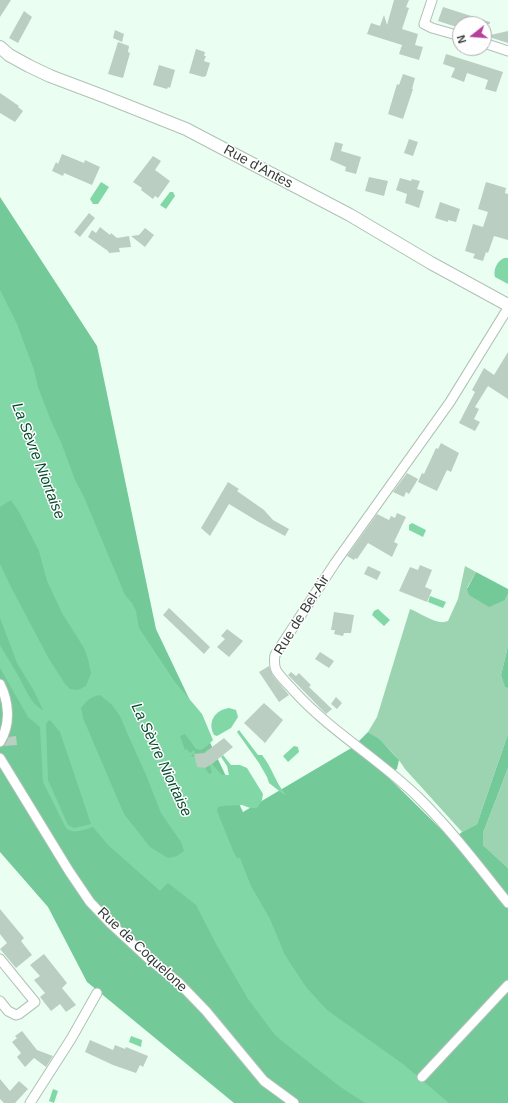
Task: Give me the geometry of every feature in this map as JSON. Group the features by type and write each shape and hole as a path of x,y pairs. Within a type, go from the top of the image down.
{"street":[{"path":"432,0 424,24 452,34"},
{"path":"492,46 508,51"},
{"name":"Rue d'Antes","path":"0,47 10,55 50,76 186,129 350,215 508,305"},
{"name":"Rue de Bel-Air","path":"508,308 450,402 335,563 275,655 274,660 277,672 307,704 420,799 460,844 508,903"},
{"path":"0,684 4,692 8,718 6,729 0,742"},
{"name":"Rue de Coquelone","path":"0,758 60,858 90,902 110,923 150,960 178,983 206,1011 264,1081 294,1103"},
{"path":"0,959 35,1002 16,1015 8,1011 0,1001"},
{"path":"422,1077 508,985"},
{"path":"30,1103 71,1040 97,993"}],"shaded area":[{"path":"0,197 97,346 156,629 243,812 353,747 368,732 379,739 399,760 397,769 387,776 452,840 462,832 477,824 508,734 508,768 483,833 483,845 508,868 508,1103 234,1103 87,982 48,907 0,852"},
{"path":"465,566 476,572 467,588 505,600 508,594 508,646 501,675 505,686 508,688 508,734 477,824 462,832 405,769 393,753 368,732 377,717 410,609 439,622 448,621 458,599"},
{"path":"476,572 508,589 508,594 505,600 489,607 469,595 467,589"},
{"path":"508,646 508,688 505,687 501,675"},
{"path":"508,768 508,868 483,845 483,833"}],"water":[{"path":"101,182 109,187 98,204 93,204 90,199"},
{"path":"170,192 173,192 175,196 166,209 160,205"},
{"path":"504,258 508,258 508,284 495,277 495,269 498,263"},
{"name":"La Sèvre Niortaise","path":"0,290 17,324 34,370 38,387 75,480 84,497 125,595 132,603 136,611 139,628 175,682 202,714 213,740 201,750 196,749 185,734 180,736 185,750 187,749 190,753 194,750 195,753 191,756 195,756 197,766 205,768 209,774 212,773 210,765 212,764 222,775 229,775 227,766 221,757 223,755 231,765 240,765 247,768 263,794 262,800 256,808 250,808 242,805 223,806 218,807 217,811 234,853 237,858 240,858 251,886 270,919 285,955 306,987 327,1010 403,1064 449,1103 365,1103 339,1086 275,1035 248,999 216,944 196,905 168,883 160,891 108,845 93,827 76,831 66,828 43,782 40,727 28,717 0,668 0,645 30,698 43,710 34,691 17,663 0,618 0,564 49,659 65,684 70,689 78,690 86,686 91,673 84,648 62,613 47,581 39,551 19,512 11,500 0,507","holes":["100,695 112,705 120,716 161,813 181,842 184,851 177,856 168,858 150,847 124,814 83,718 81,708 89,699","50,720 60,732 91,824 74,828 68,825 48,780 46,724"]},
{"path":"412,523 426,530 423,537 409,530 409,525"},
{"path":"430,596 446,602 443,608 428,602"},
{"path":"378,609 390,620 384,626 372,615 374,611"},
{"path":"229,708 236,710 238,717 231,728 217,736 214,735 211,726 214,717 220,711"},
{"path":"239,730 258,755 262,755 286,795 269,783 259,763 237,732"},
{"path":"294,746 298,747 299,752 288,762 283,756"},
{"path":"131,1036 142,1040 141,1047 129,1042"},
{"path":"53,1089 58,1091 54,1103 49,1101"}],"building":[{"path":"0,0 11,0 0,17"},
{"path":"394,0 409,0 406,7 409,8 402,29 418,34 415,45 423,47 419,60 399,54 402,45 367,34 371,23 380,26 384,15 387,25"},
{"path":"443,7 471,16 452,16 452,25 438,21"},
{"path":"24,11 32,17 18,43 9,38"},
{"path":"115,30 124,34 122,42 113,38"},
{"path":"508,31 508,43 492,38 492,35"},
{"path":"118,42 129,46 128,52 130,53 123,78 108,74"},
{"path":"196,49 205,52 204,56 206,56 204,61 210,63 206,76 203,77 189,73"},
{"path":"446,54 503,72 496,92 485,89 488,80 467,73 464,82 451,77 455,68 443,64"},
{"path":"159,65 175,70 170,88 168,87 167,89 153,85"},
{"path":"403,74 415,78 403,119 388,114 397,84 399,85"},
{"path":"0,93 19,106 18,107 23,111 15,122 0,113"},
{"path":"409,139 418,142 413,156 404,153"},
{"path":"335,142 343,144 341,151 361,157 356,174 345,171 346,167 330,160"},
{"path":"62,154 84,163 85,160 100,167 92,185 64,173 63,176 52,171 56,162 58,164"},
{"path":"153,156 161,161 155,170 170,181 158,198 155,196 153,199 141,190 142,188 133,182"},
{"path":"369,177 388,181 384,196 365,191"},
{"path":"400,178 411,181 412,179 420,181 417,189 424,191 419,208 405,203 407,194 396,190"},
{"path":"486,182 506,188 505,193 508,194 508,240 494,236 488,253 486,252 483,261 473,258 475,254 465,251 473,224 483,227 488,212 478,209"},
{"path":"440,202 460,209 456,222 448,220 448,222 435,218"},
{"path":"89,213 95,218 80,237 74,232"},
{"path":"100,227 110,235 111,233 117,238 129,236 131,247 119,248 120,252 109,253 88,237 92,230 96,233"},
{"path":"145,228 154,235 145,247 131,236 139,235"},
{"path":"508,352 508,399 488,386 475,407 479,409 474,419 480,422 475,431 459,423 475,392 472,390 484,368 494,375"},
{"path":"441,443 459,453 451,472 447,470 437,491 418,482 422,473 424,474 436,448 438,449"},
{"path":"407,473 418,479 409,494 406,492 404,497 393,492"},
{"path":"228,482 239,489 237,491 264,510 273,520 289,529 285,536 229,504 210,536 201,528"},
{"path":"397,513 406,517 394,542 398,544 392,557 368,543 357,559 355,558 354,560 347,556 377,514 389,520 391,516 395,518"},
{"path":"420,565 432,570 425,587 432,590 427,602 399,591 410,567 418,570"},
{"path":"368,566 381,572 377,580 364,574"},
{"path":"169,608 210,647 204,654 163,615"},
{"path":"334,612 354,615 351,633 344,633 343,636 334,634 335,630 331,630"},
{"path":"227,629 243,641 229,657 217,647 225,639 221,636"},
{"path":"320,652 334,661 329,668 315,659"},
{"path":"269,666 273,676 289,695 279,702 259,672"},
{"path":"291,672 296,676 299,673 311,685 309,687 332,709 326,714 288,675"},
{"path":"336,697 342,703 337,709 331,704"},
{"path":"264,703 283,720 265,743 244,723"},
{"path":"16,736 17,745 4,746 9,737"},
{"path":"224,738 233,747 205,768 197,767 194,754 204,753"},
{"path":"0,909 24,938 21,941 32,955 16,968 0,949 7,943 0,934"},
{"path":"44,954 67,983 62,988 76,1005 66,1012 60,1004 51,1011 40,997 45,993 34,980 40,976 30,965"},
{"path":"22,1031 37,1050 53,1056 46,1067 34,1058 25,1067 17,1057 21,1053 12,1042 17,1038 15,1036"},
{"path":"90,1040 113,1050 115,1045 125,1049 126,1047 148,1056 143,1067 140,1065 136,1073 113,1065 85,1052"},
{"path":"0,1079 10,1091 19,1081 28,1089 15,1103 4,1103 0,1099"}]}
